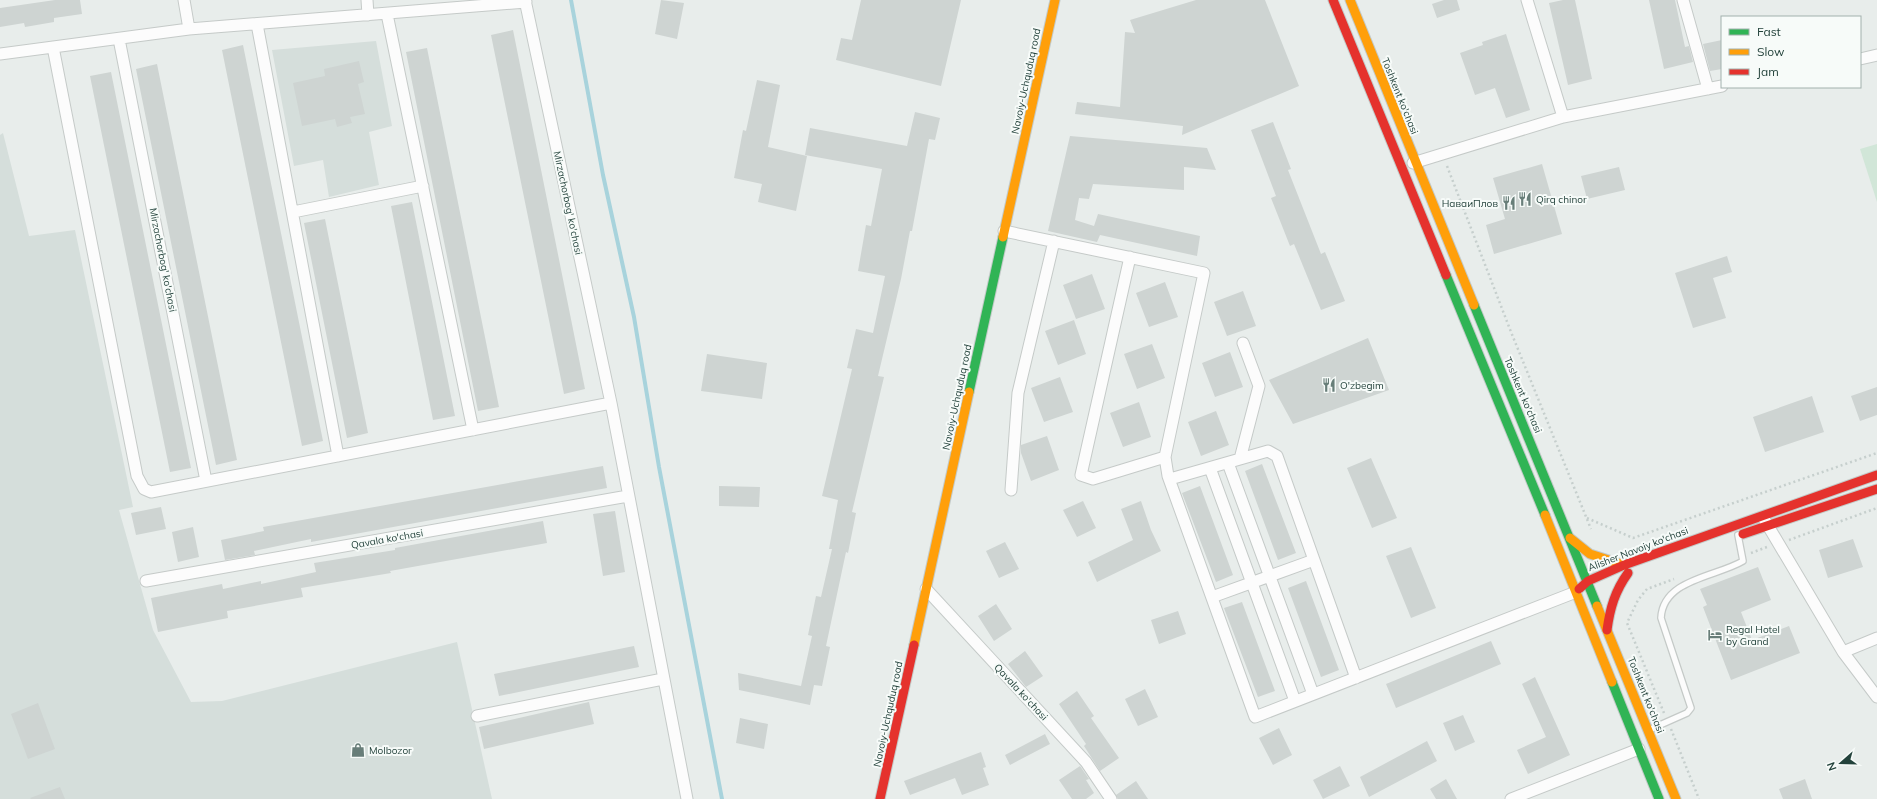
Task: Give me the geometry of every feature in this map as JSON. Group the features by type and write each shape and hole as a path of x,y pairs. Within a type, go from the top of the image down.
{"main road":[{"name":"Navoiy-Uchquduq road","path":"880,799 1055,0"},
{"path":"1333,0 1576,592 1659,799"},
{"name":"Toshkent ko'chasi","path":"1350,0 1570,538 1588,581 1595,590 1607,630 1676,799"},
{"name":"Alisher Navoiy ko'chasi","path":"1576,592 1588,581 1764,520 1877,475"},
{"name":"Alisher Navoiy ko'chasi","path":"1735,536 1764,520 1877,488"},
{"path":"1570,538 1590,554 1626,569 1610,604 1607,630"},
{"name":"Alisher Navoiy ko'chasi","path":"1610,582 1626,569 1672,558"},
{"path":"1576,592 1595,590"}],"street":[{"path":"184,0 189,29"},
{"path":"367,0 368,15"},
{"path":"1527,0 1563,117"},
{"path":"1683,0 1708,89"},
{"path":"0,54 189,29 387,14 525,1"},
{"name":"Mirzachorbog' ko'chasi","path":"525,1 611,403 687,799"},
{"path":"387,14 474,430"},
{"path":"257,24 338,456"},
{"name":"Mirzachorbog' ko'chasi","path":"119,39 206,482"},
{"path":"53,47 137,476 144,489 151,492 206,482 611,403"},
{"path":"1861,59 1877,55"},
{"path":"1401,167 1563,117 1721,86"},
{"path":"292,212 423,186"},
{"path":"1004,231 1204,273 1165,457 1170,479 1255,717 1576,592"},
{"path":"1011,490 1018,393 1054,241"},
{"path":"1130,257 1081,474 1093,479 1165,457"},
{"path":"1240,459 1259,386 1243,343"},
{"path":"1170,479 1268,451 1277,456 1356,678"},
{"path":"1228,463 1313,694"},
{"path":"1210,468 1295,701"},
{"name":"Qavala ko'chasi","path":"146,582 628,496"},
{"path":"1764,520 1843,652 1877,697"},
{"path":"1212,597 1314,560"},
{"name":"Qavala ko'chasi","path":"926,589 1086,762 1111,799"},
{"path":"1843,652 1877,638"},
{"path":"477,716 663,679"},
{"path":"1512,799 1639,749"}],"lane":[{"path":"1648,731 1687,714 1691,708 1661,618 1662,609 1672,594 1682,586 1743,561 1743,556 1735,536"}],"path":[{"path":"1442,154 1511,332 1591,529"},
{"path":"1587,518 1633,538 1877,453"},
{"path":"1743,556 1877,508"},
{"path":"1676,578 1647,589 1638,600 1627,623 1700,799"}],"shaded area":[{"path":"376,41 392,126 369,132 379,185 329,197 323,160 294,166 272,50"},
{"path":"3,133 29,236 75,230 133,507 119,510 153,630 191,702 222,701 457,642 492,799 0,799 0,135"}],"green space":[{"path":"1877,144 1877,202 1860,149"}],"building":[{"path":"55,0 80,0 82,14 54,18 54,22 25,27 24,23 0,27 0,8"},
{"path":"661,0 684,3 677,39 655,34"},
{"path":"861,0 961,0 941,86 836,60 841,38 852,40"},
{"path":"1196,0 1265,0 1299,86 1182,135 1183,126 1075,114 1077,102 1120,107 1125,32 1135,33 1130,20"},
{"path":"1444,0 1457,0 1460,10 1437,18 1432,4"},
{"path":"1563,0 1575,0 1592,79 1568,85 1549,3"},
{"path":"1649,0 1675,0 1685,47 1689,46 1693,62 1664,69"},
{"path":"513,30 585,389 564,394 491,35"},
{"path":"1506,34 1530,110 1506,118 1495,88 1475,95 1460,53 1483,45 1482,42"},
{"path":"1721,40 1721,69 1710,71 1703,44"},
{"path":"243,45 323,441 302,446 222,50"},
{"path":"427,48 499,407 478,411 406,52"},
{"path":"359,61 364,82 358,84 365,114 350,117 352,123 337,127 335,119 302,126 293,83 325,76 324,69"},
{"path":"157,64 237,460 216,465 136,69"},
{"path":"111,72 191,468 170,472 90,76"},
{"path":"757,80 780,85 768,147 807,156 796,211 758,202 762,184 734,178 743,130 746,131"},
{"path":"915,112 940,118 935,140 929,139 912,231 910,231 901,279 878,376 884,377 852,512 856,513 826,646 830,647 822,686 814,685 810,705 739,690 738,673 801,686 812,636 808,635 816,596 821,597 832,549 829,549 838,500 822,496 852,369 847,368 856,329 873,333 885,276 858,271 866,225 871,226 882,169 805,155 810,128 907,146"},
{"path":"1273,122 1291,169 1288,170 1321,254 1325,252 1345,301 1321,310 1294,244 1290,246 1271,198 1276,196 1251,130"},
{"path":"1070,136 1207,148 1216,170 1184,167 1184,190 1093,184 1089,199 1079,198 1075,220 1094,226 1098,214 1200,236 1197,256 1100,235 1097,242 1048,231"},
{"name":"Qirq chinor","path":"1542,164 1562,234 1494,254 1486,225 1505,219 1493,178"},
{"path":"1619,167 1625,190 1587,199 1581,176"},
{"path":"412,202 455,416 433,420 391,206"},
{"path":"325,219 368,433 347,438 304,223"},
{"path":"1727,256 1732,272 1713,278 1726,318 1693,328 1675,273"},
{"path":"1092,274 1105,309 1076,319 1063,285"},
{"path":"1165,282 1178,317 1149,327 1136,293"},
{"path":"1243,291 1256,326 1227,336 1214,302"},
{"path":"1074,320 1086,354 1058,365 1045,331"},
{"name":"O'zbegim","path":"1368,338 1389,390 1293,424 1269,380"},
{"path":"1152,344 1165,378 1137,389 1124,354"},
{"path":"1230,352 1243,387 1215,397 1202,363"},
{"path":"707,354 767,363 762,399 701,391"},
{"path":"1060,377 1073,412 1044,422 1031,388"},
{"path":"1877,387 1877,415 1860,421 1851,396"},
{"path":"1812,396 1824,432 1765,452 1753,417"},
{"path":"1139,402 1151,437 1123,447 1110,413"},
{"path":"1216,411 1229,445 1201,456 1188,422"},
{"path":"1047,436 1059,470 1031,481 1021,453 1021,445"},
{"path":"1371,458 1397,518 1372,528 1347,468"},
{"path":"1262,464 1296,553 1278,560 1245,471"},
{"path":"603,466 607,488 311,542 311,539 254,551 255,555 225,560 221,540 264,531 263,527"},
{"path":"719,486 760,487 759,507 719,506"},
{"path":"1200,486 1233,575 1216,582 1182,493"},
{"path":"1083,501 1096,528 1077,537 1063,510"},
{"path":"1141,501 1151,530 1161,551 1097,582 1088,562 1133,540 1121,509"},
{"path":"161,507 166,529 136,535 131,513"},
{"path":"615,511 625,572 603,576 593,514"},
{"path":"543,521 547,543 390,571 391,573 301,588 303,597 227,611 228,618 158,632 151,598 222,584 223,589 261,581 261,584 316,572 314,563 395,550 395,548"},
{"path":"193,527 199,557 178,562 172,532"},
{"path":"1853,539 1863,567 1828,578 1819,550"},
{"path":"1005,542 1019,569 999,578 986,551"},
{"path":"1411,547 1436,608 1411,618 1386,556"},
{"path":"1758,567 1771,600 1741,612 1752,640 1789,626 1800,653 1731,680 1703,607 1707,605 1700,589"},
{"path":"1306,581 1339,670 1321,677 1288,588"},
{"path":"1242,602 1275,691 1258,697 1224,608"},
{"path":"996,604 1012,629 994,641 978,616"},
{"path":"1178,611 1186,634 1159,644 1151,620"},
{"path":"1491,641 1501,664 1396,708 1386,684"},
{"path":"634,646 639,667 499,696 494,674"},
{"path":"1025,651 1043,676 1026,687 1008,664"},
{"path":"1535,677 1570,755 1528,774 1517,750 1546,737 1522,684"},
{"path":"1145,689 1158,717 1138,726 1125,699"},
{"path":"1077,691 1094,716 1091,718 1119,758 1100,771 1084,746 1086,744 1059,704"},
{"path":"589,702 594,724 484,749 479,727"},
{"path":"38,703 55,749 28,759 11,714"},
{"path":"1463,715 1475,742 1455,751 1443,723"},
{"path":"740,718 768,724 764,749 736,743"},
{"path":"1279,728 1292,755 1273,765 1259,738"},
{"path":"1045,734 1050,744 1010,765 1005,755"},
{"path":"1427,741 1437,761 1369,797 1360,777"},
{"path":"981,752 986,767 983,768 989,785 962,795 955,778 910,795 904,781"},
{"path":"1080,766 1089,779 1086,780 1094,793 1086,799 1072,799 1059,780"},
{"path":"1340,766 1350,786 1323,799 1313,780"},
{"path":"1446,779 1457,799 1436,799 1430,789"},
{"path":"1805,779 1812,799 1783,799 1779,789"},
{"path":"1136,781 1148,799 1118,799 1116,795"},
{"path":"60,787 65,799 30,798"}],"waterway":[{"path":"571,0 603,175 634,317 659,467 722,799"}],"traffic: fast":[{"path":"969,392 1003,237"},
{"path":"1446,275 1545,515"},
{"path":"1474,305 1597,606"},
{"path":"1612,682 1659,799"}],"traffic: slow":[{"path":"1003,237 1055,0"},
{"path":"1350,0 1474,305"},
{"path":"914,645 969,392"},
{"path":"1545,515 1612,682"},
{"path":"1570,538 1590,554 1624,565"},
{"path":"1597,606 1676,799"}],"traffic: jam":[{"path":"1333,0 1446,275"},
{"path":"1579,589 1588,581 1624,565 1877,475"},
{"path":"1743,534 1877,489"},
{"path":"1607,630 1614,600 1628,573"},
{"path":"880,799 914,645"}],"place":[{"name":"Qirq chinor","path":"1525,199"},
{"name":"НаваиПлов","path":"1509,203"},
{"name":"O'zbegim","path":"1329,385"},
{"name":"Regal Hotel by Grand","path":"1715,635"},
{"name":"Molbozor","path":"358,750"}]}
